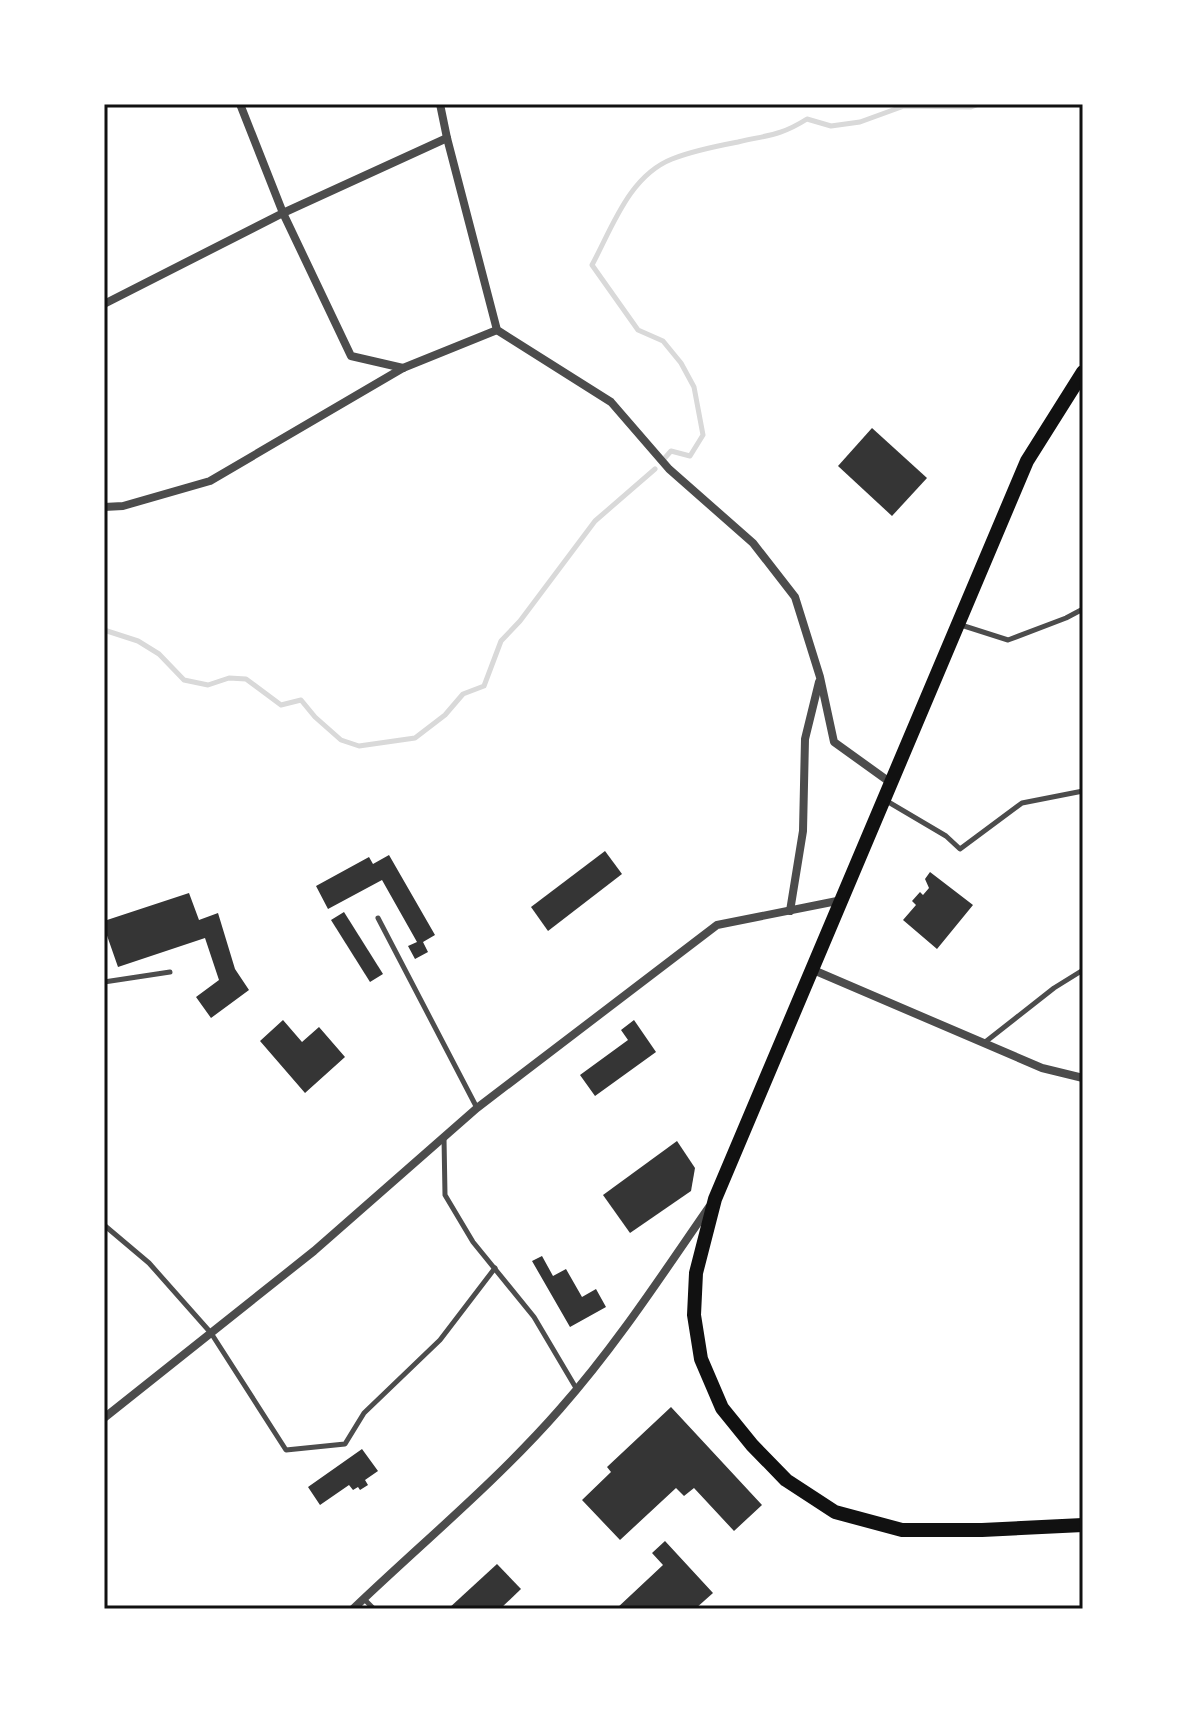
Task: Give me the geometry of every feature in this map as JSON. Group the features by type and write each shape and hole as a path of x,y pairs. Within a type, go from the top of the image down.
{"main road":[{"path":"1081,380 1027,461 715,1199 696,1273 694,1315 701,1359 722,1408 786,1480 835,1512 902,1530 1083,1525"}],"street":[{"path":"240,104 283,213 351,356 403,368"},
{"path":"440,104 497,330 611,402 669,469 753,543 795,597 820,677 834,742 891,783"},
{"path":"104,304 283,213 447,138"},
{"path":"104,507 123,506 210,481 403,368 497,330"},
{"path":"790,911 803,831 805,739 820,677"},
{"path":"104,1418 314,1251 477,1108 717,925 842,900"},
{"path":"811,969 1042,1068 1083,1078"},
{"path":"353,1609 521,1450 576,1388 641,1305 715,1199"}],"lane":[{"path":"958,624 1008,640 1083,609"},
{"path":"884,799 946,836 960,849 1022,803 1083,791"},
{"path":"378,918 477,1108"},
{"path":"984,1043 1054,988 1083,970"},
{"path":"104,982 170,972"},
{"path":"444,1137 445,1195 473,1242 534,1317 576,1388"},
{"path":"104,1225 149,1263 211,1333 286,1450 345,1444 364,1413 440,1340 495,1268"},
{"path":"364,1599 374,1609"}],"building":[{"path":"872,428 927,478 892,516 838,466"},
{"path":"605,851 622,874 548,931 531,907"},
{"path":"389,855 435,935 423,942 428,952 415,959 408,946 417,942 382,880 328,909 316,886 369,857 373,864"},
{"path":"930,872 973,905 937,949 903,920 916,905 912,901 929,888 925,879"},
{"path":"189,893 199,920 218,913 235,969 249,990 211,1018 196,997 219,980 205,938 118,967 104,927 104,921"},
{"path":"344,912 383,974 370,982 331,920"},
{"path":"283,1020 302,1042 319,1027 345,1057 305,1093 260,1041"},
{"path":"634,1020 656,1052 595,1096 580,1075 628,1040 621,1030"},
{"path":"677,1141 695,1168 691,1191 630,1233 603,1195"},
{"path":"542,1256 553,1276 566,1269 582,1297 596,1289 606,1307 570,1327 532,1261"},
{"path":"671,1407 762,1505 734,1531 694,1488 684,1496 676,1488 620,1540 582,1500 611,1472 607,1467"},
{"path":"362,1449 378,1471 365,1480 368,1485 353,1490 349,1485 320,1505 308,1487"},
{"path":"665,1541 713,1593 695,1609 616,1609 663,1565 652,1553"},
{"path":"497,1564 521,1589 500,1609 448,1609"}],"waterway":[{"path":"663,460 671,451 690,456 703,435 694,387 681,363 663,341 638,330 592,265 633,190 657,167 672,159 774,134 807,119 831,126 860,122 904,106 971,107 979,104"},
{"path":"104,630 138,641 159,654 184,680 208,685 229,678 246,679 281,705 301,700 341,740 359,746 415,738 445,715 463,694 484,686 501,641 520,621 595,521 655,469"}]}
